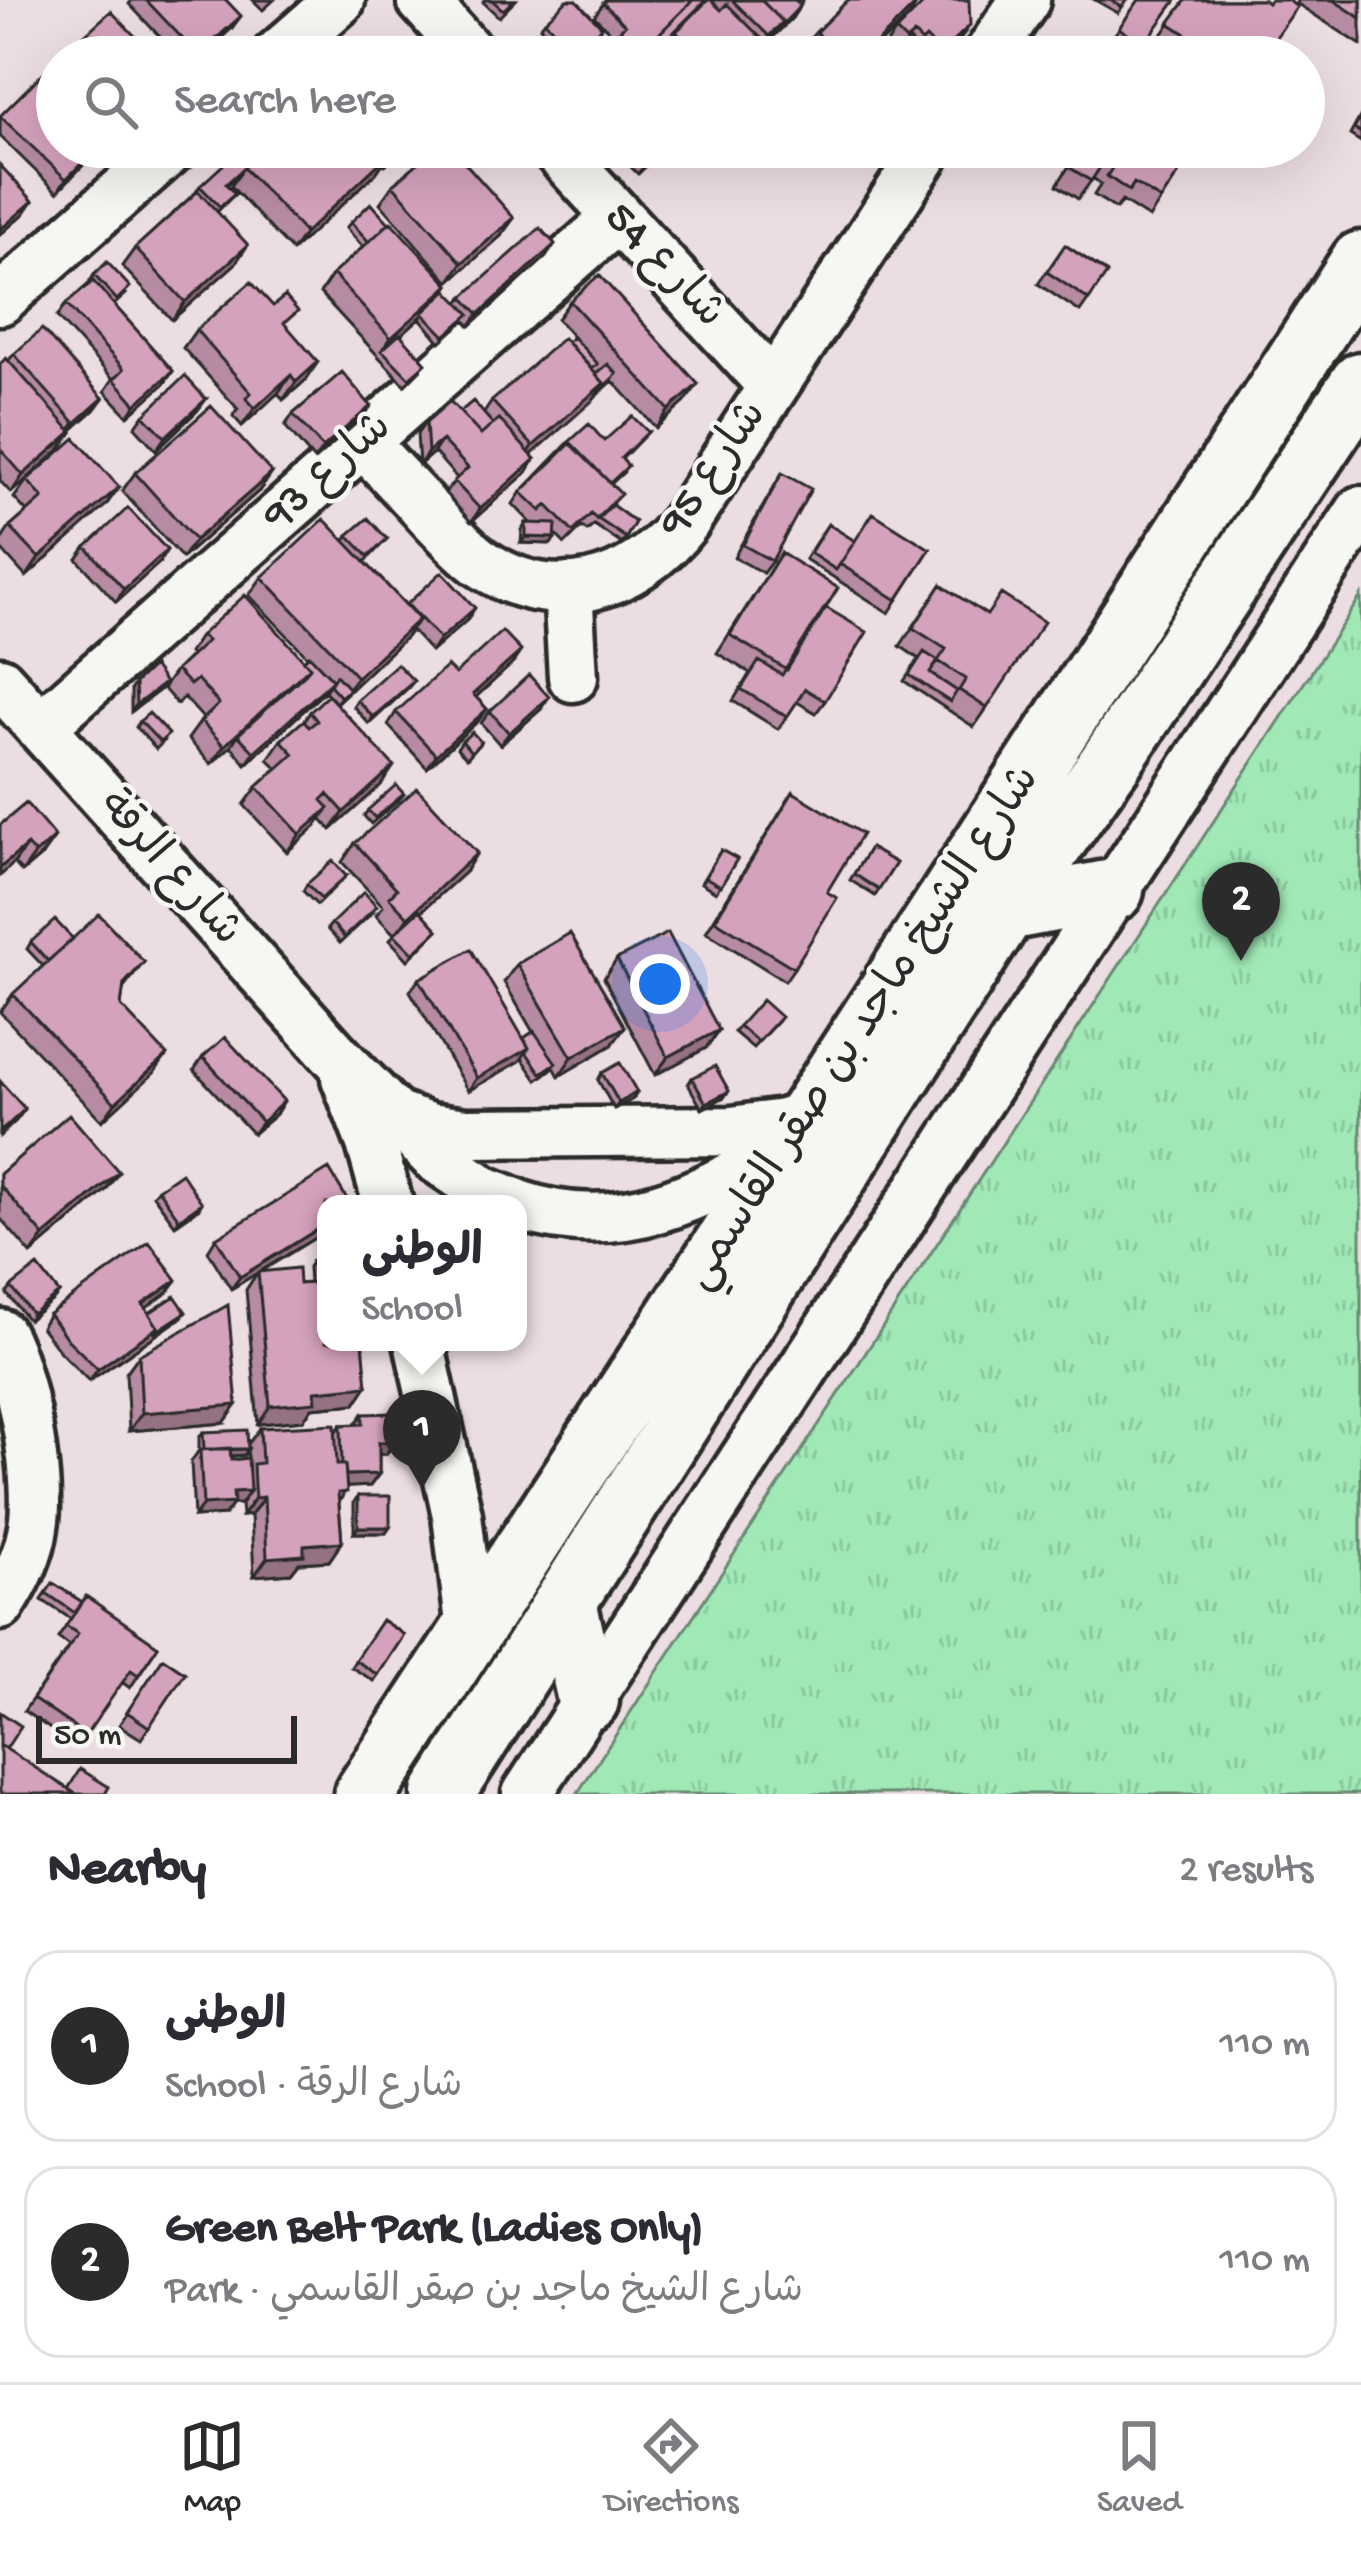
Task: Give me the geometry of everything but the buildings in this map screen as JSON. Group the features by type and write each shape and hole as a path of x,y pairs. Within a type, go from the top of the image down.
{"main road":[{"name":"شارع الشيخ ماجد بن صقر القاسمي","path":"365,1794 1361,262"},
{"name":"شارع الشيخ ماجد بن صقر القاسمي","path":"442,1794 1006,910 1110,763 1361,383"},
{"path":"1110,763 1106,743 1111,723 1145,659 1135,641 1114,644"},
{"path":"1006,910 1113,890"},
{"path":"566,1602 588,1700"}],"street":[{"path":"299,36 340,0"},
{"path":"422,0 454,36"},
{"path":"0,300 149,168"},
{"name":"شارع 54","path":"573,168 773,386"},
{"name":"شارع 95","path":"363,442 466,552 484,565 524,583 568,588 591,586 635,570 670,541 914,168"},
{"name":"شارع 93","path":"40,727 617,218"},
{"path":"527,1794 1361,511"},
{"path":"568,588 573,677"},
{"name":"شارع الرقة","path":"0,682 337,1057 436,1158 495,1195"},
{"name":"شارع الرقة","path":"337,1057 385,1195"},
{"path":"394,1116 429,1128 466,1133 732,1131 783,1124 800,1130"},
{"name":"شارع الرقة","path":"527,1207 592,1219 655,1210 721,1184 800,1130"},
{"path":"0,1334 20,1387 35,1503 29,1547 0,1604"},
{"path":"421,1351 457,1516 471,1631"}],"green space":[{"path":"1361,596 1361,1794 577,1794"}],"place":[{"name":"Green Belt Park (Ladies Only)","path":"1241,961"},
{"name":"الوطنی","path":"422,1489"}]}
